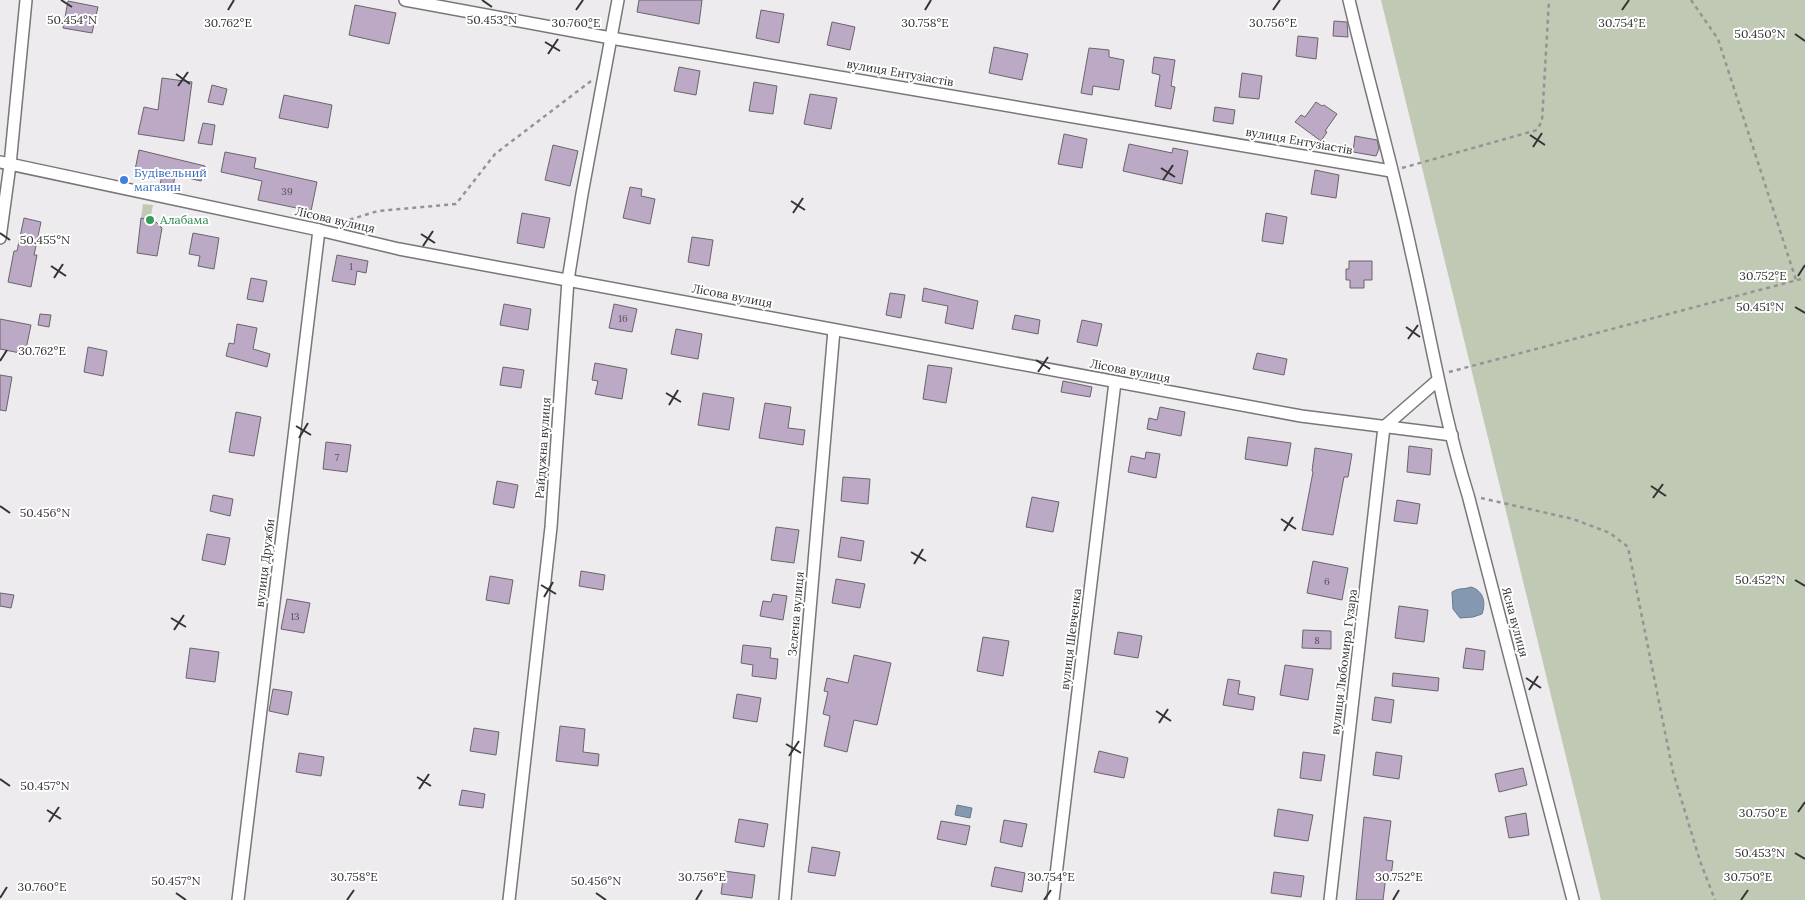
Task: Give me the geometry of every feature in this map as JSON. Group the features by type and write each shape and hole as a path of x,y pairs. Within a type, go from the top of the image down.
{"street":[{"path":"0,238 5,163 26,0"},
{"name":"вулиця Ентузіастів","path":"405,0 611,38 1391,171"},
{"name":"Райдужна вулиця","path":"509,900 551,527 568,280 618,0"},
{"name":"Ясна вулиця","path":"1349,0 1411,249 1438,380 1573,900"},
{"name":"Лісова вулиця","path":"5,163 319,230 399,249 1301,416 1452,435"},
{"name":"вулиця Дружби","path":"238,900 319,230"},
{"name":"Зелена вулиця","path":"785,900 834,330"},
{"path":"1384,427 1438,380"},
{"name":"вулиця Шевченка","path":"1053,900 1115,382"},
{"name":"вулиця Любомира Гузара","path":"1330,900 1384,427"}],"path":[{"path":"1391,171 1537,130 1542,121 1549,0"},
{"path":"1691,0 1718,39 1796,280"},
{"path":"319,230 378,211 456,204 495,154 605,70"},
{"path":"1438,380 1448,372 1805,278"},
{"path":"1468,495 1573,520 1610,533 1628,547 1673,772 1714,900"}],"green space":[{"path":"1381,0 1805,0 1805,900 1601,900"},
{"path":"143,204 153,205 150,220 141,218"}],"water":[{"path":"1471,587 1479,591 1483,598 1482,614 1460,618 1453,609 1452,592"},
{"path":"957,805 972,808 970,818 955,815"}],"building":[{"path":"639,0 702,0 699,24 637,12"},
{"path":"68,1 98,7 92,33 63,28"},
{"path":"355,5 396,13 389,44 349,35"},
{"path":"761,10 784,14 779,43 756,38"},
{"path":"1334,21 1347,22 1348,37 1333,36"},
{"path":"832,22 855,27 850,50 827,45"},
{"path":"1298,36 1318,38 1316,59 1296,56"},
{"path":"994,47 1028,54 1022,80 989,73"},
{"path":"1089,48 1109,50 1109,57 1124,60 1119,90 1093,86 1092,95 1081,93"},
{"path":"1154,57 1175,60 1171,86 1175,87 1171,109 1155,106 1160,75 1152,73"},
{"path":"679,67 700,71 696,95 674,91"},
{"path":"1242,73 1262,76 1259,99 1239,97"},
{"path":"162,78 192,82 184,141 138,134 144,107 158,110"},
{"path":"754,82 777,86 773,114 749,111"},
{"path":"212,85 227,89 223,105 208,102"},
{"path":"810,94 837,98 831,129 804,124"},
{"path":"284,95 332,105 328,128 279,118"},
{"path":"1316,102 1337,114 1325,131 1327,132 1321,141 1295,122 1301,115 1305,117"},
{"path":"1215,107 1235,110 1233,124 1213,121"},
{"path":"203,123 215,125 212,145 198,143"},
{"path":"1064,134 1087,139 1082,168 1058,164"},
{"path":"1355,136 1377,140 1379,149 1376,156 1353,152"},
{"path":"1129,144 1172,153 1173,148 1188,151 1182,184 1123,171"},
{"path":"553,145 578,151 570,186 545,180"},
{"path":"139,150 205,166 201,181 175,175 173,188 160,185 162,175 135,170"},
{"path":"225,152 256,158 254,168 317,182 311,211 258,200 262,181 221,172"},
{"path":"1315,170 1339,175 1336,198 1311,194"},
{"path":"630,187 642,189 641,196 655,199 650,224 623,218"},
{"path":"522,213 550,218 544,248 517,243"},
{"path":"1266,213 1287,217 1283,244 1262,241"},
{"path":"24,218 41,222 34,255 37,255 31,287 8,282 14,251 17,251"},
{"name":"Алабама","path":"141,218 156,222 162,228 157,256 137,253"},
{"path":"193,233 219,238 214,269 198,266 200,256 189,254"},
{"path":"692,237 713,240 709,266 688,262"},
{"path":"337,255 368,261 366,273 357,271 355,285 332,281"},
{"path":"1349,261 1372,261 1372,280 1364,280 1364,288 1350,288 1350,280 1346,280 1346,269 1349,269"},
{"path":"251,278 267,281 263,302 247,299"},
{"path":"924,288 978,301 973,329 945,323 948,306 922,301"},
{"path":"890,293 905,295 901,318 886,315"},
{"path":"504,304 531,309 528,330 500,325"},
{"path":"614,304 637,309 632,332 609,328"},
{"path":"40,314 51,315 49,327 38,325"},
{"path":"1015,315 1040,320 1038,334 1012,329"},
{"path":"0,319 31,325 25,354 0,349"},
{"path":"1082,320 1102,324 1097,346 1077,342"},
{"path":"237,324 257,328 253,349 270,354 267,367 226,356 229,343 234,344"},
{"path":"676,329 702,334 698,359 671,354"},
{"path":"88,347 107,351 103,376 84,372"},
{"path":"1257,353 1287,359 1284,375 1253,369"},
{"path":"595,363 627,369 622,399 595,394 598,381 592,380"},
{"path":"928,365 952,368 946,403 923,399"},
{"path":"503,367 524,370 521,388 500,385"},
{"path":"0,375 12,377 6,411 0,410"},
{"path":"1063,381 1092,387 1090,397 1061,392"},
{"path":"703,393 734,398 729,430 698,425"},
{"path":"765,403 791,407 788,428 805,430 803,445 759,438"},
{"path":"1160,407 1185,412 1181,436 1147,429 1149,418 1157,420"},
{"path":"236,412 261,417 254,456 229,452"},
{"path":"1248,437 1291,443 1287,466 1245,459"},
{"path":"326,442 351,445 347,472 323,469"},
{"path":"1409,446 1432,449 1430,475 1407,472"},
{"path":"1315,448 1352,454 1348,477 1344,477 1333,535 1302,530 1313,472"},
{"path":"1146,452 1160,454 1156,478 1128,472 1131,456 1145,459"},
{"path":"843,477 870,479 868,504 841,501"},
{"path":"497,481 518,485 514,508 493,504"},
{"path":"213,495 233,499 230,516 210,511"},
{"path":"1032,497 1059,502 1053,532 1026,527"},
{"path":"1397,500 1420,504 1417,524 1394,521"},
{"path":"776,527 799,530 794,563 771,560"},
{"path":"207,534 230,538 225,565 202,560"},
{"path":"841,537 864,541 861,561 838,557"},
{"path":"1313,561 1348,568 1342,600 1307,593"},
{"path":"581,571 605,575 603,590 579,586"},
{"path":"490,576 513,580 509,604 486,600"},
{"path":"836,579 865,584 860,608 832,603"},
{"path":"0,593 14,595 11,608 0,606"},
{"path":"773,594 787,596 783,620 760,616 763,601 771,602"},
{"path":"287,599 310,603 304,633 281,629"},
{"path":"1399,606 1428,610 1424,642 1395,638"},
{"path":"1303,630 1331,631 1331,649 1302,648"},
{"path":"1118,632 1142,636 1138,658 1114,654"},
{"path":"983,637 1009,641 1003,676 977,671"},
{"path":"743,645 771,648 770,658 778,659 776,679 752,676 753,665 741,663"},
{"path":"190,648 219,652 215,682 186,678"},
{"path":"1466,648 1485,651 1483,670 1463,668"},
{"path":"854,655 891,663 877,725 854,720 847,752 824,746 830,716 823,714 828,692 824,691 827,678 848,683"},
{"path":"1285,665 1313,669 1308,700 1280,695"},
{"path":"1393,673 1439,678 1438,691 1392,686"},
{"path":"1228,679 1240,681 1238,694 1255,697 1253,710 1223,705"},
{"path":"273,689 292,692 288,715 269,711"},
{"path":"737,694 761,698 757,722 733,718"},
{"path":"1375,697 1394,700 1391,723 1372,720"},
{"path":"560,726 585,729 583,752 599,754 598,766 556,761"},
{"path":"474,728 499,732 496,755 470,751"},
{"path":"1099,751 1128,758 1124,778 1094,772"},
{"path":"1303,752 1325,755 1321,781 1300,778"},
{"path":"1376,752 1402,756 1399,779 1373,775"},
{"path":"299,753 324,757 321,776 296,772"},
{"path":"1523,768 1527,785 1499,792 1495,774"},
{"path":"462,790 485,794 483,808 459,805"},
{"path":"1278,809 1313,815 1308,841 1274,836"},
{"path":"1526,813 1529,835 1509,838 1505,817"},
{"path":"1364,817 1391,821 1386,860 1393,861 1391,876 1386,876 1383,900 1356,900"},
{"path":"739,819 768,824 764,847 735,842"},
{"path":"1004,820 1027,824 1022,847 1000,842"},
{"path":"941,821 970,826 966,845 937,839"},
{"path":"812,847 840,852 835,876 808,872"},
{"path":"995,867 1025,873 1022,892 991,886"},
{"path":"724,871 755,875 752,898 721,894"},
{"path":"1274,872 1304,876 1301,897 1271,893"}],"place":[{"name":"Будівельний магазин","path":"124,180"},
{"name":"Алабама","path":"150,220"}]}
